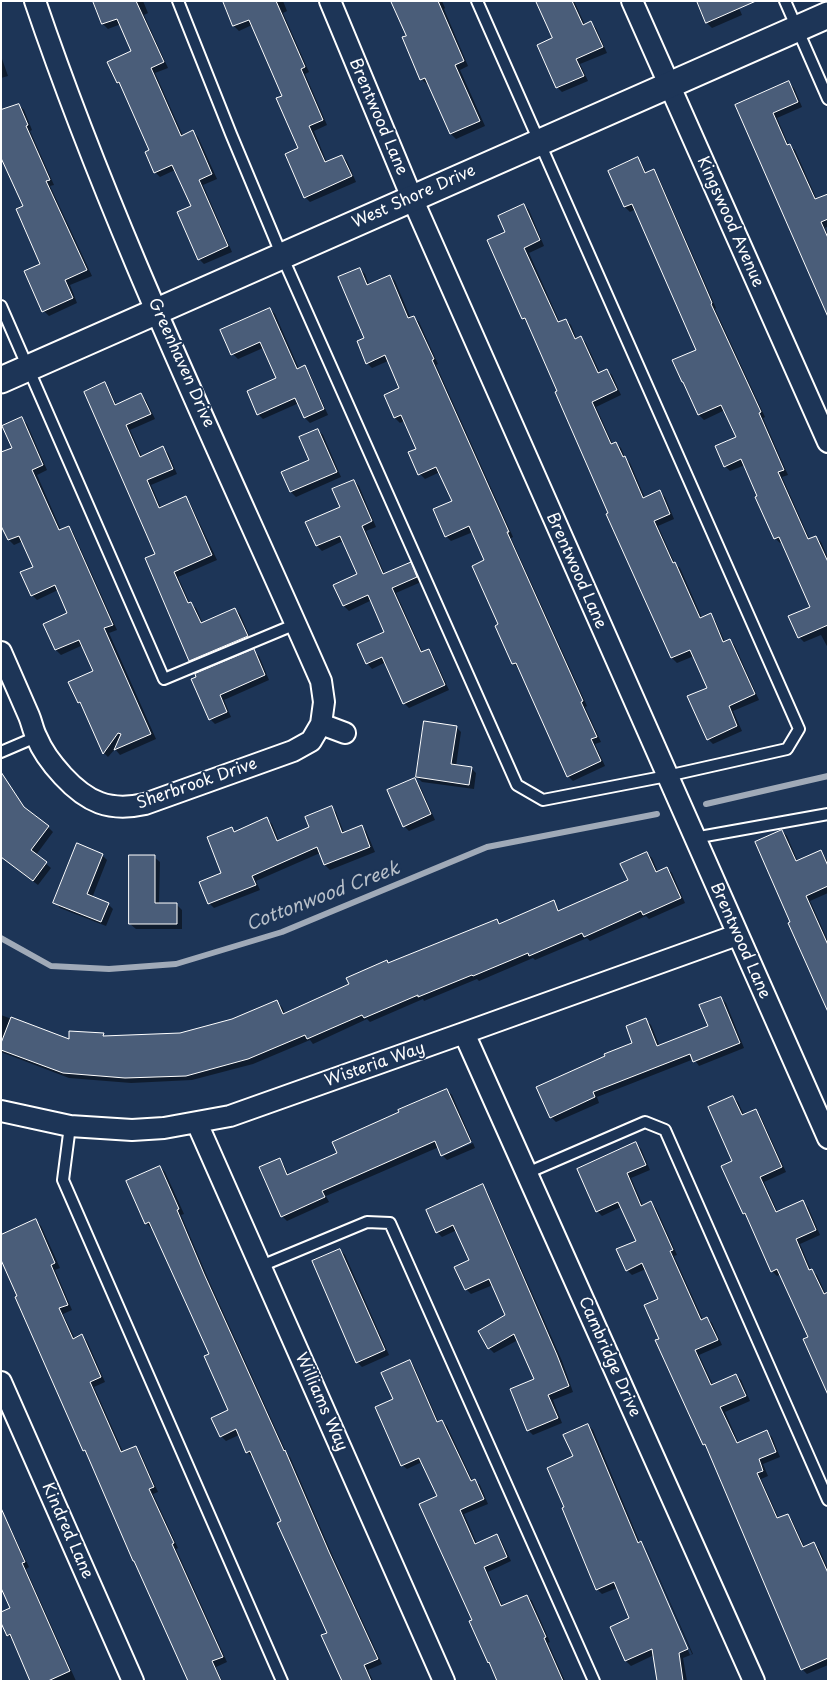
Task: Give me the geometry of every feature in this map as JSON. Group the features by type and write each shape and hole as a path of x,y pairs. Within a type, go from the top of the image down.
{"street":[{"name":"Greenhaven Drive","path":"35,1 85,141 158,312 321,681 324,702 321,724"},
{"name":"Brentwood Lane","path":"330,1 412,198 828,1138"},
{"name":"Kingswood Avenue","path":"632,1 828,442"},
{"name":"West Shore Drive","path":"1,380 828,15"},
{"name":"Sherbrook Drive","path":"1,652 31,720 36,737 49,762 76,790 93,801 114,807 131,807 145,804 293,751 311,741 321,724"},
{"path":"321,724 345,733"},
{"name":"Wisteria Way","path":"1,1111 70,1126 132,1130 164,1128 230,1116 737,934"},
{"name":"Cambridge Drive","path":"464,1033 754,1681"},
{"name":"Williams Way","path":"197,1123 444,1681"},
{"name":"Kindred Lane","path":"1,1382 132,1681"}],"lane":[{"path":"178,1 282,256 517,785 543,800 667,776 787,749 799,729 477,1"},
{"path":"784,1 828,99"},
{"path":"1,306 164,679 296,624"},
{"path":"1,752 36,737"},
{"path":"694,838 828,814"},
{"path":"527,1173 645,1122 665,1130 828,1500"},
{"path":"70,1126 62,1180 282,1681"},
{"path":"261,1266 367,1222 390,1223 594,1681"}],"building":[{"path":"93,1 136,1 164,62 151,68 181,136 193,130 212,174 199,180 228,246 198,260 177,212 191,206 172,165 154,173 145,152 149,150 119,82 117,83 107,62 131,51 117,19 102,24"},
{"path":"223,1 276,1 305,67 301,69 323,120 309,126 325,162 342,155 352,176 304,198 285,154 298,148 276,98 282,96 249,20 233,26"},
{"path":"391,1 438,1 464,61 455,65 480,121 450,134 425,78 420,80 402,37 406,36"},
{"path":"536,1 572,1 583,25 591,21 603,47 576,59 584,76 556,88 537,45 552,38"},
{"path":"697,1 756,1 706,23"},
{"path":"789,81 798,102 773,113 787,145 790,144 815,199 828,194 828,219 821,222 828,238 828,317 735,105"},
{"path":"19,104 28,125 26,126 50,180 46,181 87,270 65,280 73,298 42,312 24,271 40,264 16,209 23,206 1,158 1,110"},
{"path":"638,157 645,173 654,169 711,304 761,412 759,413 784,470 778,472 808,539 816,536 828,562 828,625 798,638 788,616 810,607 779,537 774,539 755,497 757,496 741,459 724,467 715,446 736,437 721,405 698,415 682,382 672,360 696,350 632,204 624,207 608,171"},
{"path":"524,204 540,240 524,248 558,322 566,319 575,339 581,336 598,373 607,369 617,390 592,402 611,444 616,442 623,457 625,456 643,498 660,490 670,514 654,521 673,563 675,562 700,618 711,613 723,642 730,639 755,694 729,706 737,726 707,740 687,696 707,688 690,650 671,658 606,514 608,513 525,318 522,319 487,240 505,232 498,216"},
{"path":"360,268 367,285 390,275 408,318 414,316 509,532 507,532 583,701 581,702 597,737 591,739 601,761 567,777 516,663 512,664 495,626 498,624 472,566 484,560 469,526 445,537 433,509 452,501 436,467 418,475 408,452 416,449 401,415 394,418 384,395 399,388 385,355 366,364 357,341 364,338 338,277"},
{"path":"270,308 297,369 305,365 324,409 304,418 295,398 257,415 247,391 276,378 260,342 231,355 220,330"},
{"path":"105,382 115,405 141,393 151,414 126,425 140,457 163,446 173,469 147,480 159,508 186,496 212,555 174,572 188,603 191,602 201,623 235,608 248,636 189,661 145,558 155,554 84,392"},
{"path":"22,417 43,465 32,470 59,530 69,526 113,625 104,628 151,734 114,750 121,734 118,733 103,754 80,702 78,703 68,682 93,671 79,640 55,650 43,624 67,613 55,585 31,596 20,572 33,567 19,536 8,540 1,526 1,452 12,448 2,426"},
{"path":"318,429 337,472 290,492 281,472 309,460 299,437"},
{"path":"354,480 372,521 362,526 383,574 411,562 417,577 392,588 421,652 429,649 445,685 403,704 382,657 366,664 357,644 384,632 368,595 343,606 333,585 357,574 340,536 316,546 305,522 340,507 332,489"},
{"path":"254,649 265,675 220,695 227,712 209,720 191,679 196,677 195,674"},
{"path":"424,721 457,726 451,764 472,767 469,785 416,777"},
{"path":"1,772 24,807 49,826 31,850 47,862 33,881 1,857"},
{"path":"415,778 431,814 403,827 387,790"},
{"path":"332,806 342,833 362,825 370,847 324,865 317,847 252,876 256,885 208,904 199,882 221,873 207,837 232,827 234,832 267,817 277,841 309,827 305,817"},
{"path":"782,830 796,861 821,850 828,866 828,886 806,896 828,945 828,1012 788,923 790,922 755,842"},
{"path":"77,843 103,854 87,894 109,903 101,922 53,903"},
{"path":"647,852 656,872 667,867 681,898 643,915 641,911 584,937 582,933 529,956 528,953 364,1018 362,1015 307,1039 305,1035 248,1059 186,1076 125,1078 63,1073 1,1050 1,1043 11,1017 69,1039 69,1031 104,1033 103,1036 180,1033 232,1019 277,1000 283,1014 349,984 346,978 387,960 388,963 497,919 499,924 554,900 558,911 628,880 620,864"},
{"path":"129,855 155,855 155,903 177,903 177,924 129,924"},
{"path":"721,997 740,1043 693,1062 690,1054 593,1092 595,1097 550,1118 536,1087 605,1056 604,1054 632,1043 626,1026 646,1018 657,1046 708,1026 699,1005"},
{"path":"447,1089 471,1142 441,1156 435,1141 322,1191 325,1197 281,1217 259,1167 280,1158 287,1175 337,1153 332,1142"},
{"path":"733,1096 742,1115 756,1109 782,1167 760,1177 776,1212 803,1200 816,1230 796,1239 809,1270 812,1269 824,1294 828,1292 828,1395 803,1339 808,1337 777,1269 771,1272 745,1213 743,1214 721,1166 732,1161 708,1107"},
{"path":"636,1142 646,1165 627,1173 641,1206 651,1201 673,1250 670,1251 701,1320 707,1317 718,1340 695,1350 711,1385 736,1374 746,1396 720,1407 737,1443 767,1430 776,1452 759,1459 763,1471 757,1473 777,1518 788,1514 803,1547 814,1542 828,1573 828,1658 801,1670 705,1444 703,1445 655,1340 659,1339 644,1305 658,1299 642,1263 626,1271 616,1249 636,1241 618,1202 596,1212 577,1169"},
{"path":"160,1166 204,1274 378,1659 364,1665 371,1681 342,1681 321,1635 327,1633 277,1523 281,1521 250,1451 246,1453 236,1429 220,1437 211,1418 228,1410 204,1356 209,1354 149,1222 145,1224 126,1181"},
{"path":"483,1184 569,1386 548,1395 558,1418 527,1431 510,1389 534,1379 514,1334 488,1349 478,1331 505,1315 489,1279 465,1290 454,1267 469,1260 453,1225 436,1233 426,1210"},
{"path":"36,1219 55,1263 51,1265 68,1305 59,1308 73,1339 82,1334 101,1377 90,1382 121,1452 136,1446 154,1487 149,1489 223,1657 212,1661 221,1681 188,1681 15,1297 17,1296 1,1260 1,1235"},
{"path":"340,1249 385,1350 356,1363 312,1261"},
{"path":"410,1360 437,1422 442,1420 471,1481 475,1479 484,1499 460,1510 475,1544 497,1534 507,1557 484,1567 501,1606 527,1595 563,1681 497,1681 488,1663 469,1621 472,1620 419,1504 437,1496 419,1458 401,1466 375,1407 393,1399 381,1373"},
{"path":"588,1424 638,1543 641,1541 688,1649 679,1653 683,1681 657,1681 652,1649 625,1661 610,1627 629,1618 614,1582 596,1590 547,1468 573,1456 563,1435"},
{"path":"1,1508 25,1562 22,1563 70,1671 48,1681 30,1681 10,1634 7,1636 1,1623 1,1612 10,1608 1,1588"}],"waterway":[{"name":"Cottonwood Creek","path":"706,804 828,776"},
{"name":"Cottonwood Creek","path":"1,938 51,966 109,969 176,964 282,932 487,847 657,814"}]}
